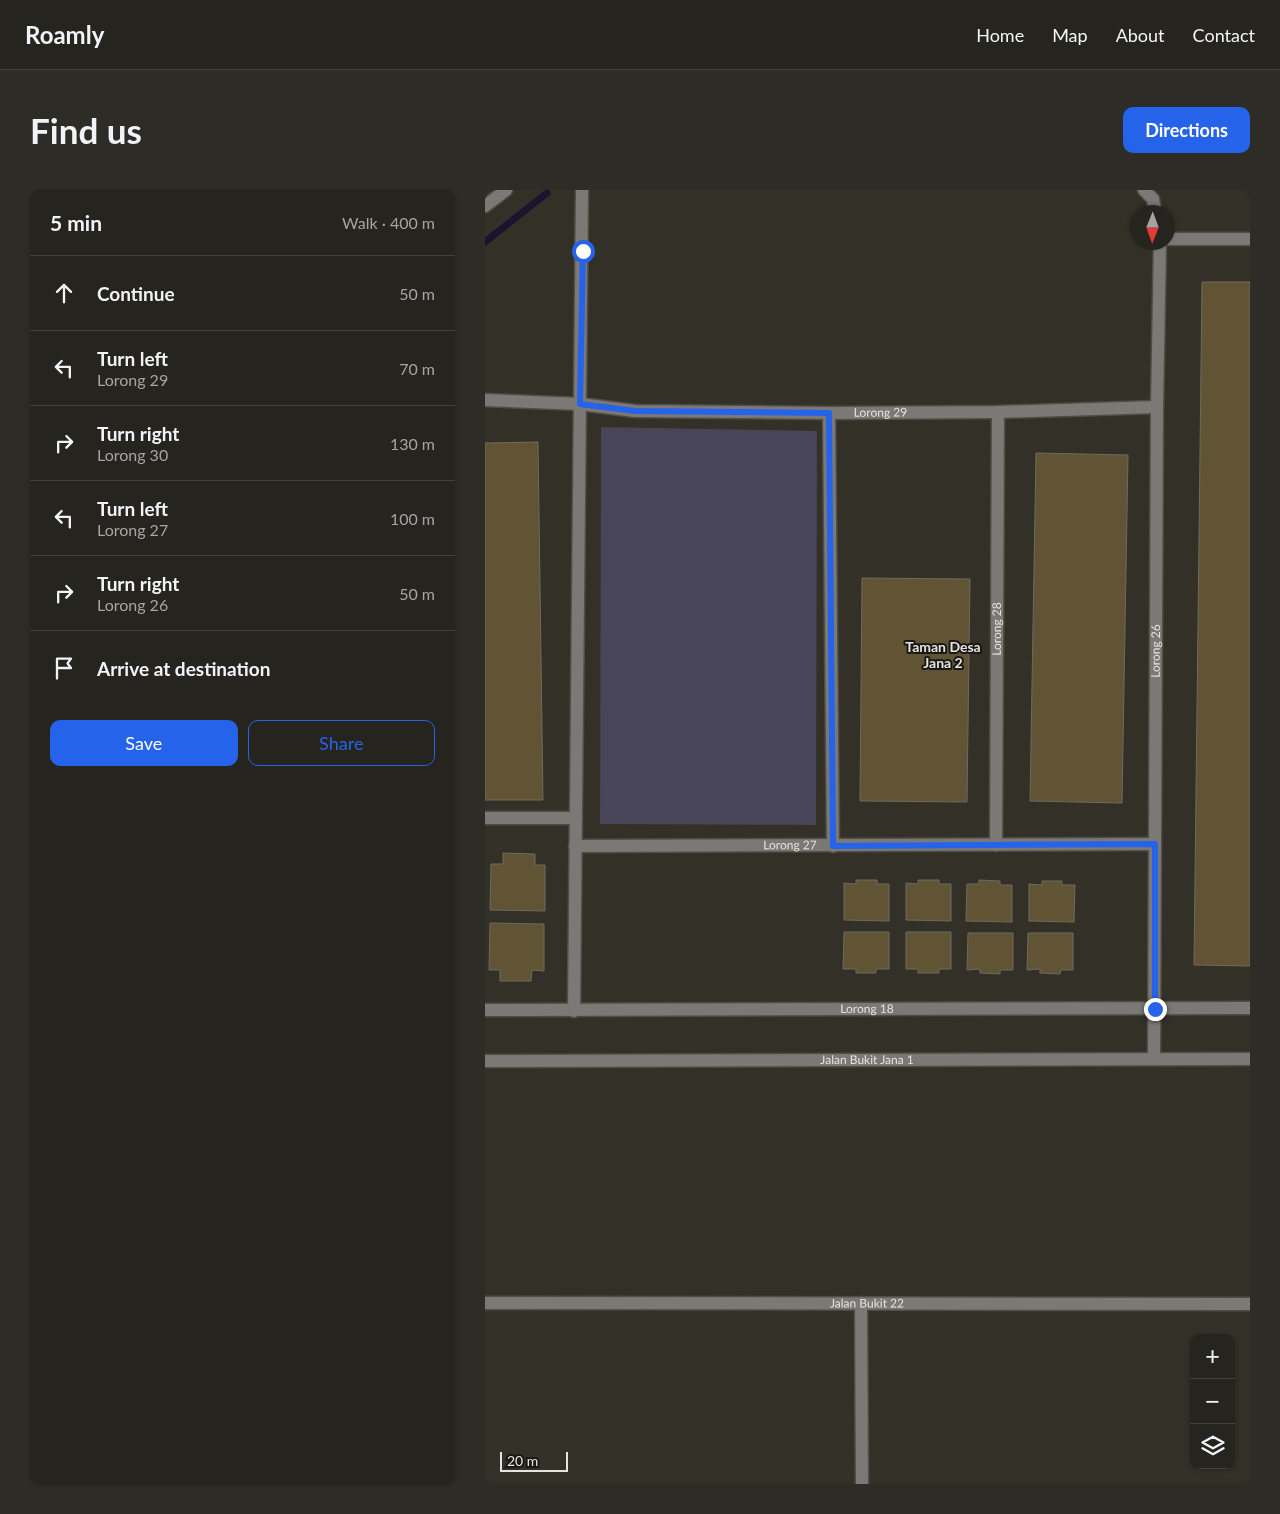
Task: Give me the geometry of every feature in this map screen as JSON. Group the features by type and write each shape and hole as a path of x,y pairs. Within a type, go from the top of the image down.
{"street":[{"path":"485,206 506,190"},
{"path":"574,1011 582,190"},
{"path":"1144,190 1153,199 1154,205"},
{"path":"1175,239 1250,239"},
{"name":"Lorong 26","path":"1154,1059 1157,407 1160,250"},
{"name":"Lorong 29","path":"485,400 580,404 635,411 998,412 1157,407"},
{"name":"Lorong 28","path":"996,845 998,412"},
{"path":"829,413 833,846"},
{"path":"485,818 575,818"},
{"name":"Lorong 27","path":"575,846 1155,844"},
{"name":"Lorong 18","path":"485,1010 1250,1008"},
{"name":"Jalan Bukit Jana 1","path":"485,1061 1250,1059"},
{"name":"Jalan Bukit 22","path":"485,1303 1250,1304"},
{"path":"861,1303 862,1484"}],"shaded area":[{"path":"601,427 817,431 816,825 600,824"}],"building":[{"path":"1202,282 1250,282 1250,966 1194,965"},
{"path":"538,442 543,800 485,800 485,443"},
{"path":"1036,453 1128,455 1122,803 1030,801"},
{"path":"862,578 970,579 967,802 860,801"},
{"path":"503,853 535,854 535,865 545,865 545,911 490,910 491,864 503,864"},
{"path":"856,880 877,880 877,884 889,884 889,921 844,920 844,883 856,884"},
{"path":"918,880 939,880 939,884 951,884 951,921 906,920 906,883 918,884"},
{"path":"979,880 1000,881 1000,885 1012,885 1012,922 966,921 967,884 979,884"},
{"path":"1042,881 1062,881 1062,885 1075,885 1074,922 1029,921 1029,884 1042,885"},
{"path":"490,923 544,924 544,971 532,970 531,981 500,981 500,970 489,970"},
{"path":"844,932 889,932 889,969 876,969 876,973 856,973 856,969 843,969"},
{"path":"906,932 951,932 951,969 939,969 939,973 918,973 918,969 906,969"},
{"path":"968,933 1013,933 1013,970 1000,970 1000,974 980,973 980,969 967,970"},
{"path":"1028,933 1073,933 1073,970 1061,970 1060,974 1040,973 1040,969 1027,970"}],"waterway":[{"path":"485,242 547,193"}],"district":[{"name":"Taman Desa Jana 2","path":"943,656"}],"route":[{"path":"583,251 580,404 635,411 829,413 833,846 1155,844 1155,1009"}]}
